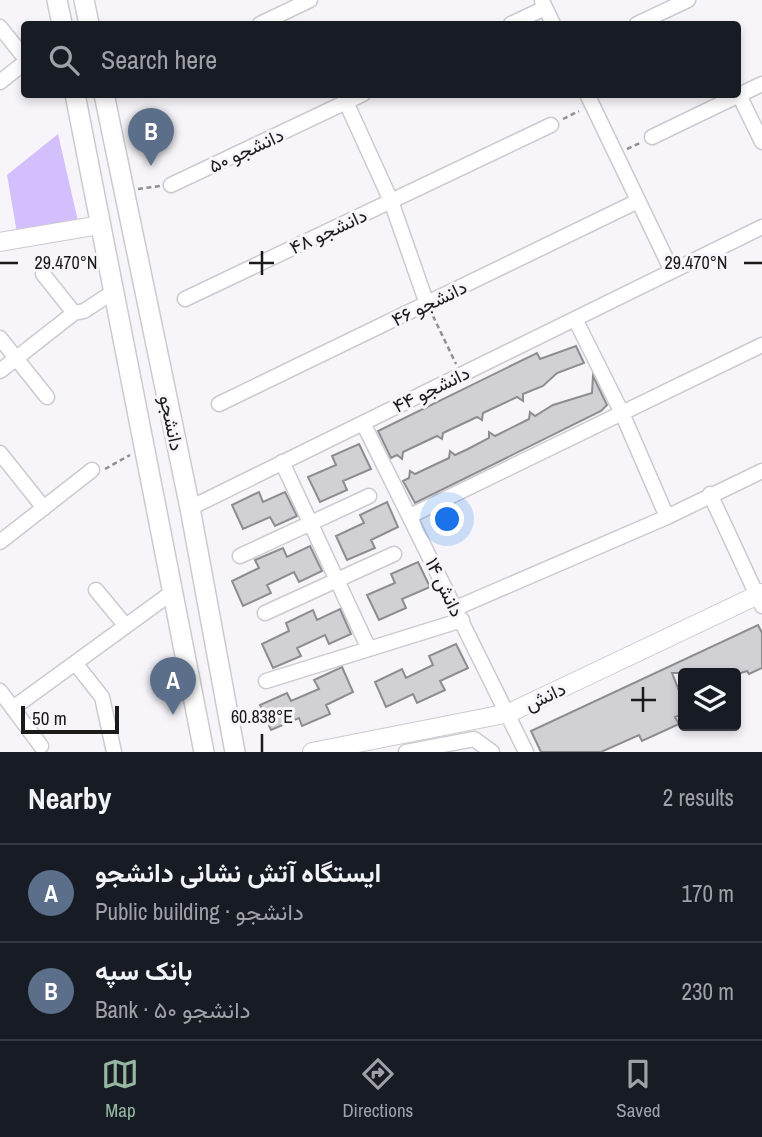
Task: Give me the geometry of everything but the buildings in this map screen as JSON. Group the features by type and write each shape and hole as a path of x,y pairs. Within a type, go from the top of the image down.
{"main road":[{"path":"57,0 61,21"},
{"path":"84,0 88,21"},
{"name":"دانشجو","path":"76,98 204,752"},
{"name":"دانشجو","path":"105,98 190,508 235,752"},
{"path":"130,374 149,378 160,364"},
{"path":"137,409 150,397 158,397 169,405"}],"street":[{"path":"266,21 310,0"},
{"path":"643,21 688,0"},
{"path":"516,21 543,4 552,21"},
{"path":"0,27 21,53"},
{"path":"0,82 21,65"},
{"path":"741,94 762,84"},
{"name":"دانشجو ۵۰","path":"171,185 354,98"},
{"path":"652,137 733,98"},
{"path":"740,98 762,142"},
{"path":"589,100 672,271"},
{"name":"دانشجو ۴۸","path":"346,102 391,201"},
{"name":"دانشجو ۴۸","path":"185,299 551,125"},
{"path":"391,201 427,304"},
{"name":"دانشجو ۴۶","path":"219,404 638,201"},
{"path":"1,236 100,225"},
{"name":"دانشجو ۴۴","path":"190,508 762,227"},
{"path":"43,274 74,313"},
{"path":"0,371 74,313 84,312 113,292"},
{"path":"575,319 622,413 667,517"},
{"path":"0,338 47,397"},
{"path":"410,516 762,345"},
{"name":"دانش ۱۴","path":"363,423 526,752"},
{"path":"0,453 44,508"},
{"path":"282,462 369,649"},
{"path":"0,542 92,471"},
{"path":"266,681 369,649 459,614 762,471"},
{"path":"710,494 760,598"},
{"path":"240,556 369,496"},
{"path":"265,613 394,554"},
{"path":"96,590 125,625"},
{"path":"13,708 174,591"},
{"name":"دانش","path":"312,752 509,713 760,598"},
{"path":"75,663 102,697 114,752"},
{"path":"0,691 41,746"},
{"path":"406,752 474,739 492,752"}],"path":[{"path":"551,125 589,100"},
{"path":"616,155 652,137"},
{"path":"125,191 171,185"},
{"path":"427,304 461,374"},
{"path":"92,471 109,468 144,446"}],"shaded area":[{"path":"58,134 78,221 17,233 7,175"}],"place":[{"name":"بانک سپه","path":"151,166"},
{"name":"ایستگاه آتش نشانی دانشجو","path":"173,715"}]}
